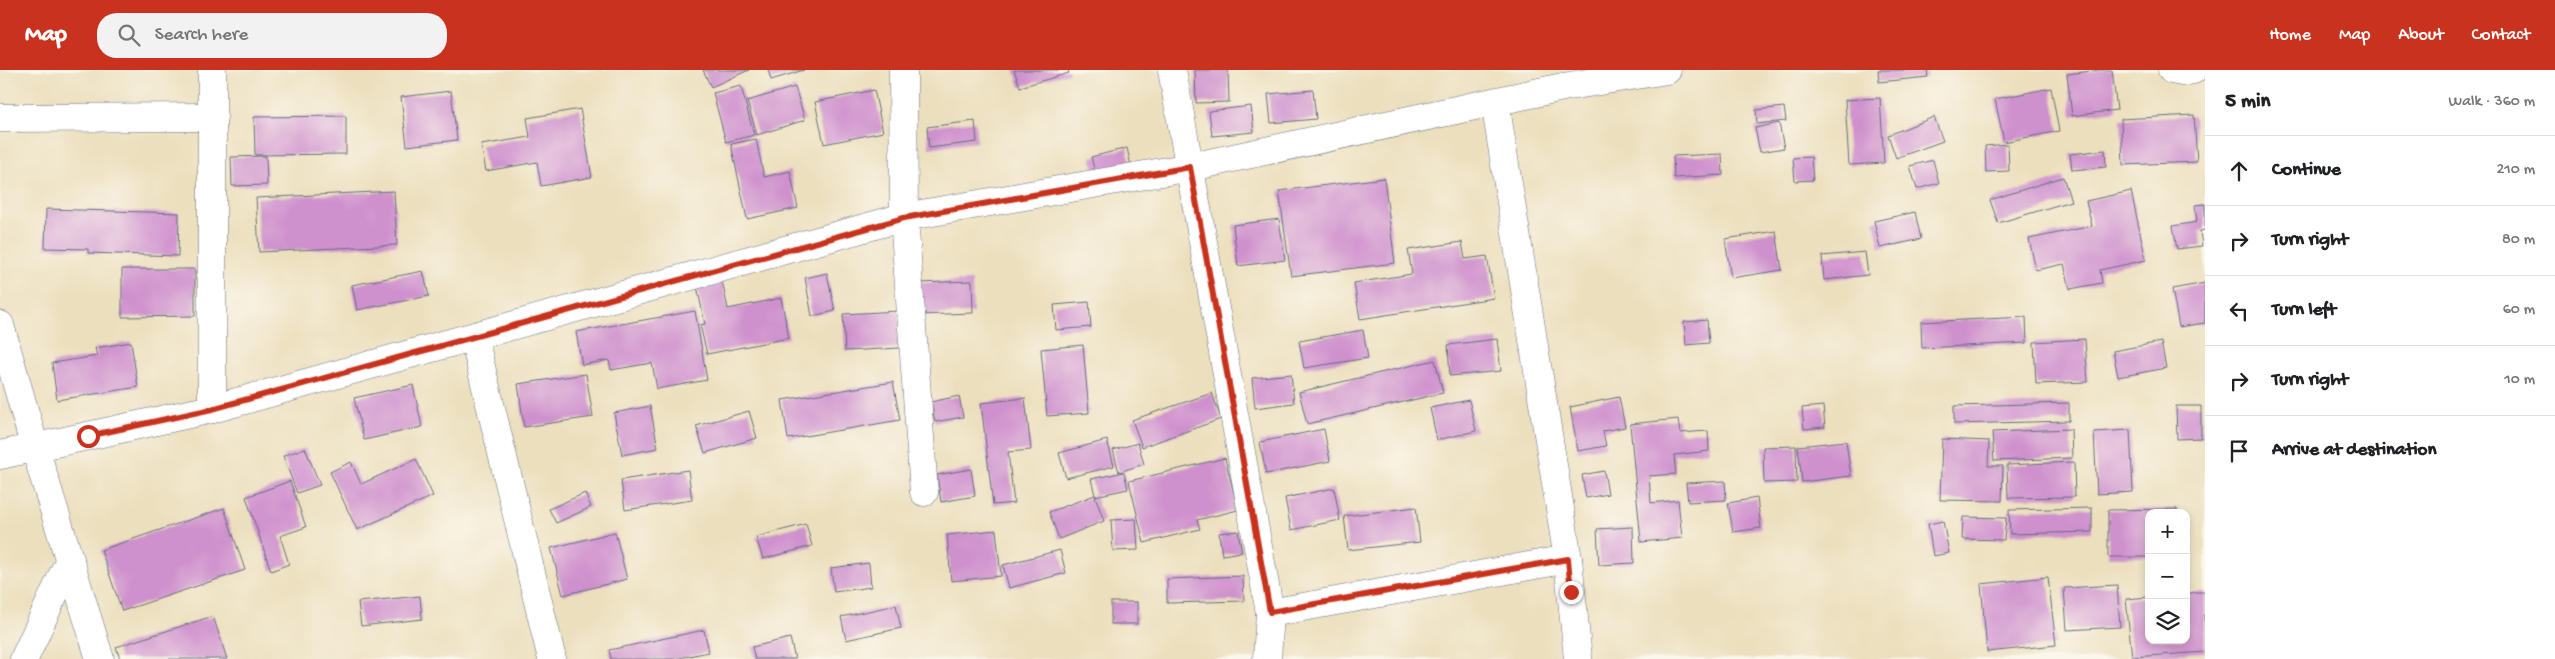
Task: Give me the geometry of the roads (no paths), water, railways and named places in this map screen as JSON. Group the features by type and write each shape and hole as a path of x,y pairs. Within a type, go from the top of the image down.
{"street":[{"path":"212,70 212,409"},
{"path":"903,70 904,218 924,492"},
{"path":"1172,70 1270,612 1267,659"},
{"path":"0,455 212,409 904,218 1190,167 1563,87 1667,70"},
{"path":"2172,70 2182,72 2193,70"},
{"path":"1496,102 1568,559 1578,659"},
{"path":"0,118 212,118"},
{"path":"0,325 35,448 100,659"},
{"path":"474,338 552,659"},
{"path":"24,659 70,559"},
{"path":"1270,612 1568,559"}]}
